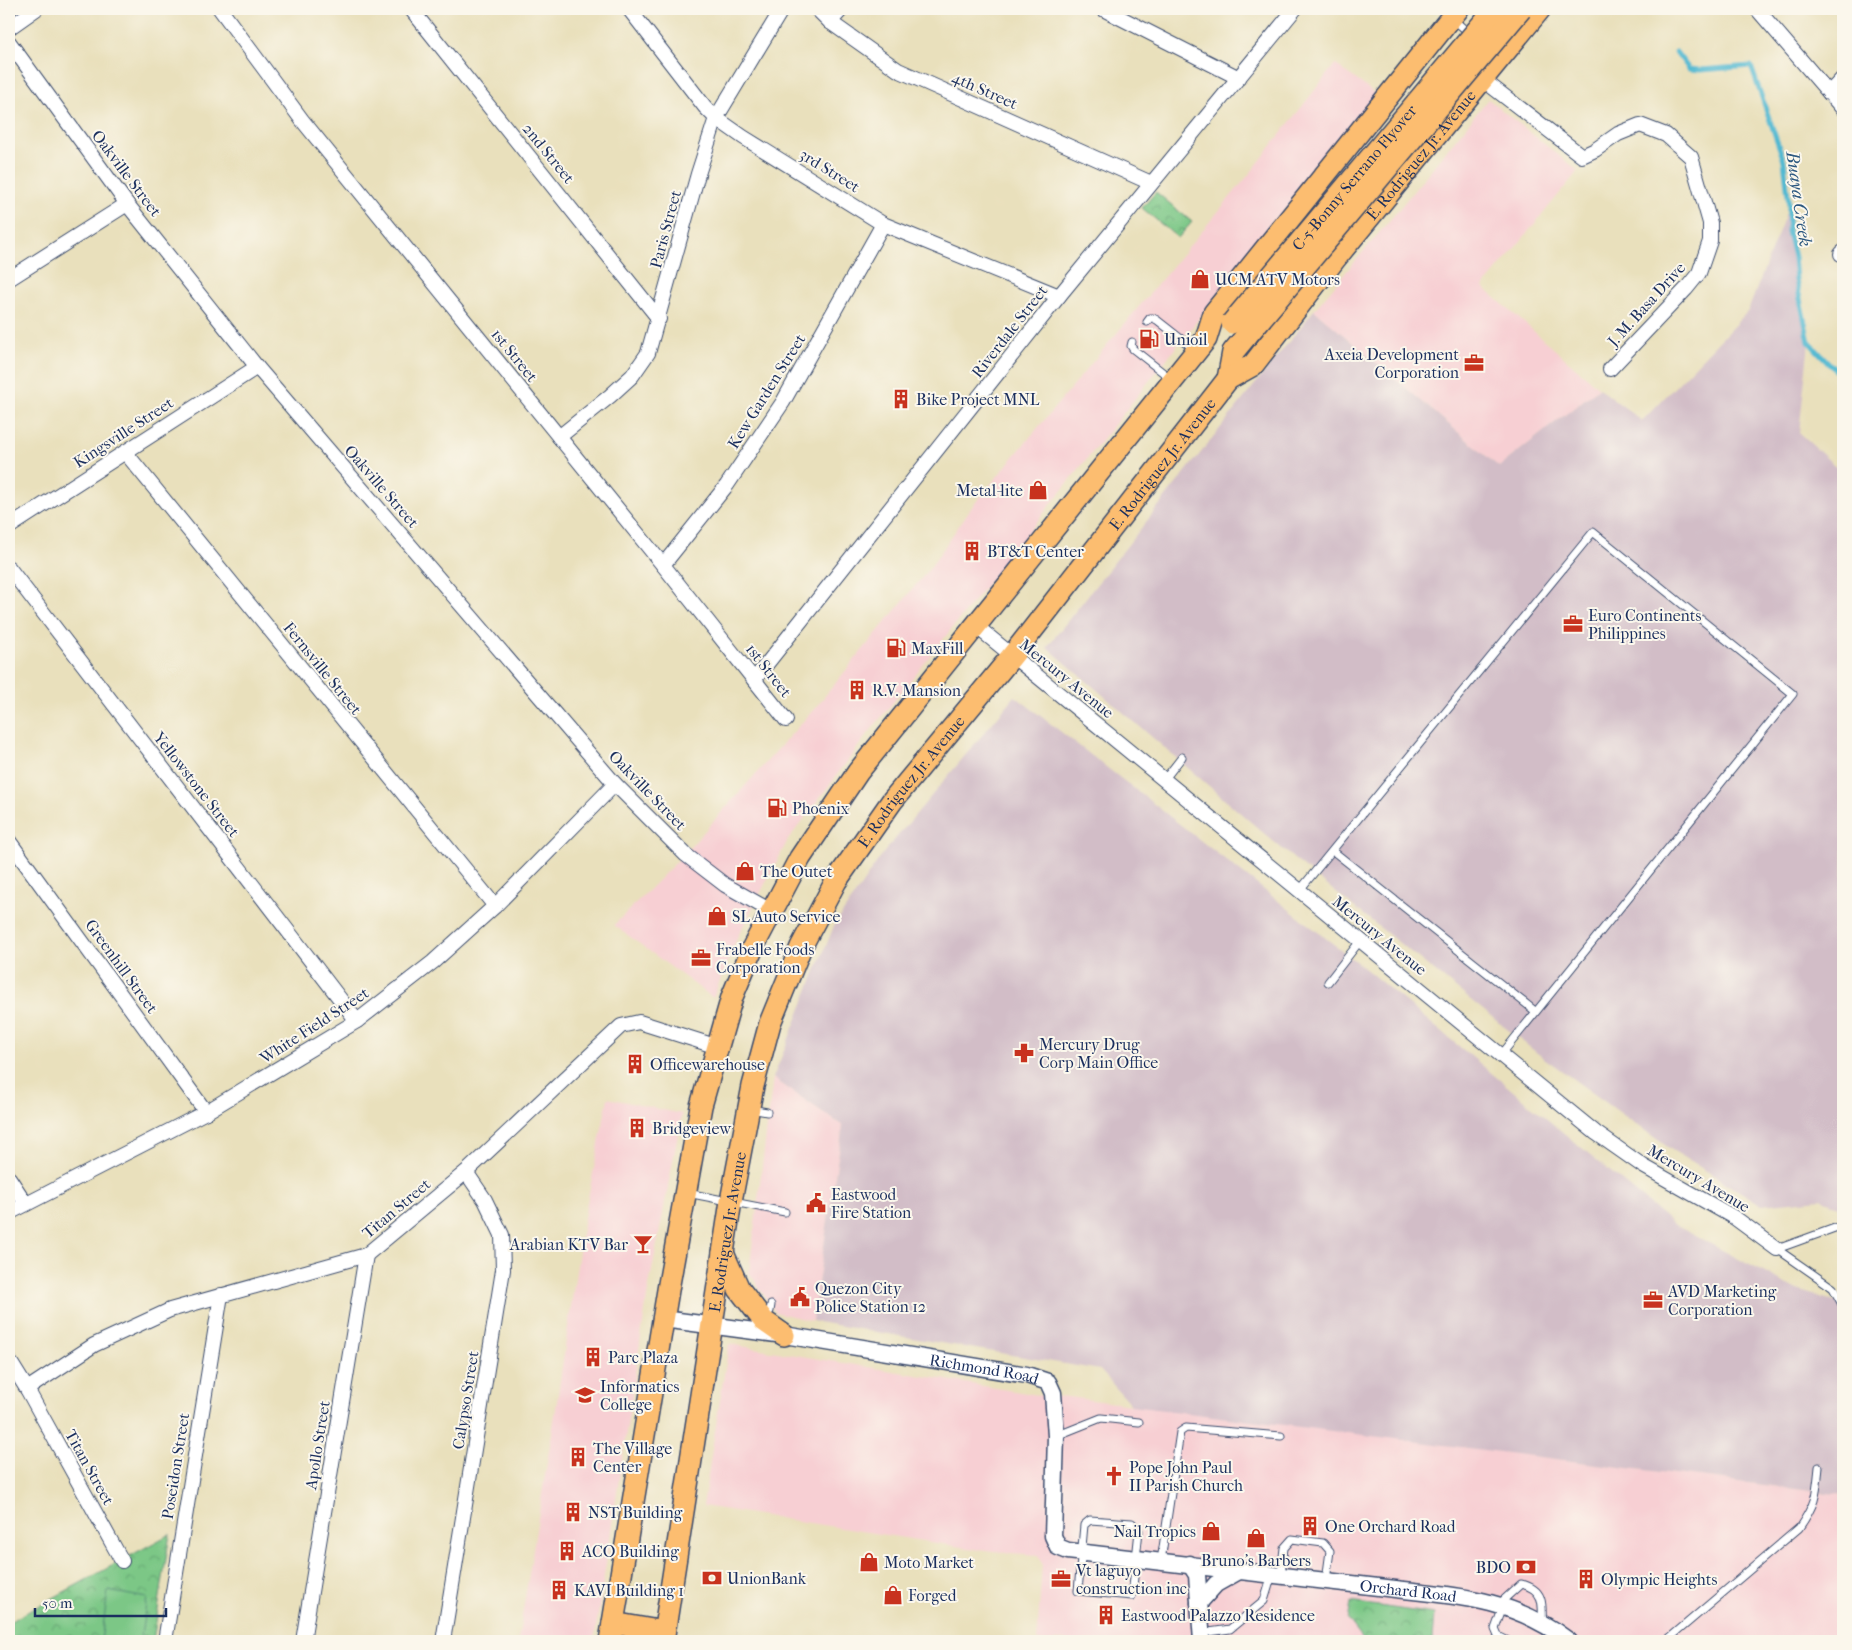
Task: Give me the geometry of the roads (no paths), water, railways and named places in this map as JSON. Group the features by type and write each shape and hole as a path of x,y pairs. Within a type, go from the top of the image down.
{"main road":[{"name":"C-5-Bonny Serrano Flyover","path":"1228,379 1240,329 1495,9"},
{"name":"C-5-Bonny Serrano Flyover","path":"1201,345 1240,329 1526,12"},
{"name":"E. Rodriguez Jr. Avenue","path":"664,1636 731,1201 758,1110 753,1086 770,1023 801,947 836,881 892,801 1012,656 1228,379 1253,365 1335,259 1499,59 1526,12"},
{"path":"664,1636 611,1632 663,1319 701,1106 732,996 753,947 800,858 858,772 1201,345 1214,313 1454,13"},
{"path":"723,1253 739,1289 767,1313 784,1335"}],"street":[{"path":"9,28 36,9"},
{"name":"1st Street","path":"220,9 302,120 663,565 786,720"},
{"name":"2nd Street","path":"411,9 659,319"},
{"name":"3rd Street","path":"629,9 705,107 716,118 743,137 883,224 1059,296"},
{"name":"Paris Street","path":"559,437 632,376 648,353 698,174 716,118 782,9"},
{"name":"4th Street","path":"818,9 830,22 898,70 1151,183"},
{"path":"830,22 842,9"},
{"name":"Riverdale Street","path":"754,680 1059,296 1295,9"},
{"path":"1757,9 1843,109"},
{"path":"1108,10 1239,78"},
{"name":"Oakville Street","path":"9,42 126,204 257,367 615,784 686,855 725,885 771,911"},
{"path":"1828,93 1843,78"},
{"name":"J. M. Basa Drive","path":"1482,79 1579,154 1586,155 1618,134 1640,125 1666,136 1691,157 1710,223 1710,241 1699,273 1686,290 1610,369"},
{"path":"9,279 126,204"},
{"name":"Kew Garden Street","path":"663,565 727,485 783,402 883,224"},
{"name":"Kingsville Street","path":"9,527 257,367"},
{"name":"Fernsville Street","path":"125,452 495,906"},
{"name":"Yellowstone Street","path":"9,568 357,1021"},
{"name":"Mercury Avenue","path":"976,626 1596,1133 1643,1166 1735,1218 1777,1248"},
{"name":"White Field Street","path":"9,1213 206,1112 357,1021 432,962 495,906 615,784"},
{"name":"Greenhill Street","path":"9,841 206,1112"},
{"name":"Titan Street","path":"27,1389 94,1345 170,1310 366,1255 466,1172 621,1026 639,1022 718,1047"},
{"name":"Calypso Street","path":"443,1641 503,1270 502,1235 485,1200 466,1172"},
{"path":"9,1178 26,1204"},
{"name":"Apollo Street","path":"303,1641 366,1255"},
{"name":"Poseidon Street","path":"165,1641 220,1295"},
{"name":"Richmond Road","path":"663,1319 784,1335 1027,1375 1044,1380 1050,1385 1053,1392 1056,1436 1052,1536 1058,1547 1081,1552 1240,1570"},
{"name":"Titan Street","path":"9,1360 122,1561"},
{"path":"1190,1564 1197,1575 1202,1637"},
{"path":"1199,1603 1216,1584 1240,1570"},
{"name":"Orchard Road","path":"1240,1570 1404,1590 1457,1594 1500,1606 1542,1624 1563,1640"}],"lane":[{"path":"1454,13 1499,59"},
{"path":"1147,322 1150,318 1153,318 1201,345"},
{"path":"1132,342 1133,350 1172,380"},
{"path":"1299,891 1593,532 1793,694 1500,1055"},
{"path":"1164,780 1182,757"},
{"path":"1332,851 1535,1011"},
{"path":"1328,982 1360,941"},
{"path":"685,1192 784,1212"},
{"path":"1777,1248 1843,1225"},
{"path":"1777,1248 1833,1288 1843,1306"},
{"path":"1056,1436 1101,1418 1138,1422"},
{"path":"1161,1561 1180,1432 1186,1428 1204,1428 1282,1436"},
{"path":"1666,1641 1799,1528 1810,1512 1816,1498 1818,1467"},
{"path":"1090,1520 1132,1523 1139,1531 1132,1596 1078,1591 1081,1552 1084,1525 1090,1520"},
{"path":"1202,1637 1230,1629 1264,1601 1277,1574 1284,1548 1292,1539 1323,1543 1330,1551 1326,1580"},
{"path":"1508,1641 1498,1636 1495,1629 1500,1606 1521,1584 1528,1585 1536,1591 1541,1599 1543,1608 1542,1624"}],"waterway":[{"name":"Buaya Creek","path":"1676,52 1689,69 1701,70 1751,66 1784,161 1789,205 1788,231 1809,342 1843,378"}],"place":[{"name":"UCM ATV Motors","path":"1200,279"},
{"name":"Unioil","path":"1149,339"},
{"name":"Axeia Development Corporation","path":"1474,363"},
{"name":"Bike Project MNL","path":"901,399"},
{"name":"Metal-lite","path":"1038,490"},
{"name":"BT&T Center","path":"972,551"},
{"name":"Euro Continents Philippines","path":"1573,624"},
{"name":"MaxFill","path":"896,648"},
{"name":"R.V. Mansion","path":"857,690"},
{"name":"Phoenix","path":"777,808"},
{"name":"The Outet","path":"745,871"},
{"name":"SL Auto Service","path":"717,916"},
{"name":"Frabelle Foods Corporation","path":"701,958"},
{"name":"Mercury Drug Corp Main Office","path":"1024,1053"},
{"name":"Officewarehouse","path":"635,1064"},
{"name":"Bridgeview","path":"637,1128"},
{"name":"Eastwood Fire Station","path":"816,1203"},
{"name":"Arabian KTV Bar","path":"643,1244"},
{"name":"Quezon City Police Station 12","path":"800,1297"},
{"name":"AVD Marketing Corporation","path":"1653,1300"},
{"name":"Parc Plaza","path":"593,1357"},
{"name":"Informatics College","path":"585,1395"},
{"name":"The Village Center","path":"578,1457"},
{"name":"Pope John Paul II Parish Church","path":"1114,1476"},
{"name":"NST Building","path":"573,1512"},
{"name":"One Orchard Road","path":"1310,1526"},
{"name":"Nail Tropics","path":"1211,1531"},
{"name":"Bruno's Barbers","path":"1256,1538"},
{"name":"ACO Building","path":"567,1551"},
{"name":"Moto Market","path":"869,1562"},
{"name":"BDO","path":"1526,1567"},
{"name":"UnionBank","path":"712,1578"},
{"name":"Vt laguyo construction inc","path":"1061,1579"},
{"name":"Olympic Heights","path":"1586,1579"},
{"name":"KAVI Building 1","path":"559,1590"},
{"name":"Forged","path":"893,1595"},
{"name":"Eastwood Palazzo Residence","path":"1106,1615"}]}
